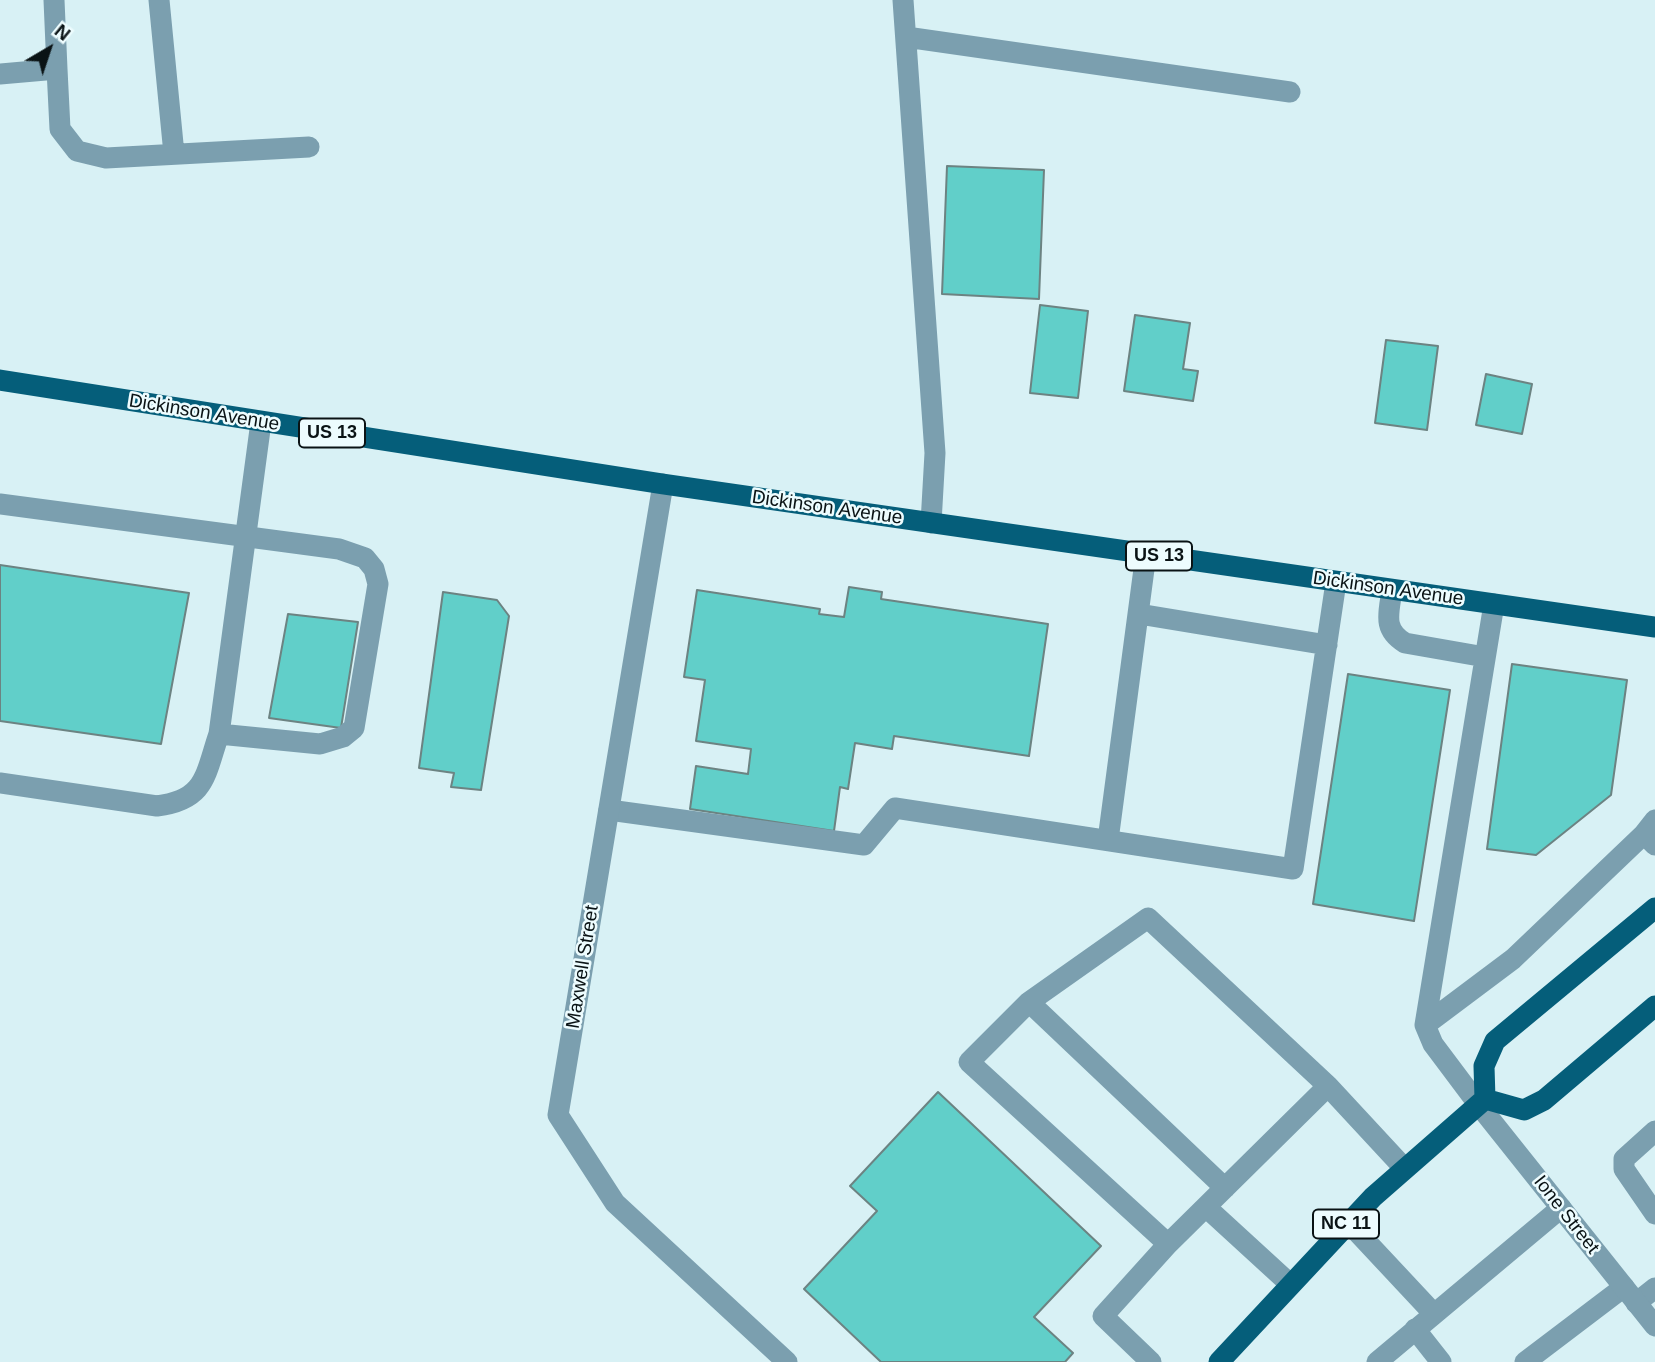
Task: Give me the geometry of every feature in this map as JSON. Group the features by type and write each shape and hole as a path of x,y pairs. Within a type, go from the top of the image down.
{"main road":[{"name":"Dickinson Avenue","path":"0,380 663,484 1655,628"},
{"path":"1655,908 1494,1041 1484,1066 1481,1101 1524,1110 1544,1100 1655,1006"},
{"path":"1620,1035 1655,1023"},
{"name":"NC 11","path":"1219,1362 1348,1222 1404,1168 1481,1101"}],"street":[{"path":"54,0 60,130 77,151 106,158 309,147"},
{"path":"159,0 174,154"},
{"path":"903,0 935,453 931,523"},
{"path":"906,37 1290,92"},
{"path":"0,74 57,69"},
{"path":"0,783 157,806 192,797 204,779 219,734 261,422"},
{"name":"Maxwell Street","path":"663,484 558,1115 615,1203 787,1362"},
{"path":"0,504 338,549 365,558 374,569 378,584 354,728 343,737 320,744 219,734"},
{"path":"1108,840 1146,554"},
{"path":"609,810 864,845 895,808 1293,869 1336,582"},
{"path":"1392,590 1389,618 1391,632 1395,637 1405,643 1485,657"},
{"path":"1425,1025 1494,604"},
{"path":"1139,614 1326,645"},
{"path":"1425,1025 1513,959 1651,833"},
{"path":"1168,1244 969,1062 1029,1002 1148,918 1328,1086 1404,1168"},
{"path":"1029,1002 1225,1188"},
{"name":"Ione Street","path":"1425,1025 1433,1044 1481,1101 1561,1208 1655,1326"},
{"path":"1151,1362 1103,1316 1168,1244 1328,1086"},
{"path":"1655,1131 1624,1159 1624,1168 1655,1214"},
{"path":"1206,1208 1290,1284"},
{"path":"1377,1362 1561,1208"},
{"path":"1348,1222 1434,1314"},
{"path":"1525,1362 1630,1295 1655,1289"},
{"path":"1415,1329 1441,1362"}],"building":[{"path":"947,166 1044,170 1039,299 942,294"},
{"path":"1040,305 1088,311 1078,398 1030,393"},
{"path":"1135,315 1190,323 1183,369 1198,371 1193,401 1124,391"},
{"path":"1386,340 1438,346 1427,430 1375,423"},
{"path":"1486,374 1532,384 1522,434 1476,425"},
{"path":"0,565 189,593 161,744 0,721"},
{"path":"849,587 882,592 881,599 1048,624 1029,756 894,736 892,749 855,743 848,789 840,787 834,831 690,809 696,766 748,774 751,749 696,741 705,680 684,677 697,590 820,609 819,614 844,617"},
{"path":"443,592 497,600 509,616 481,790 451,787 454,773 419,768"},
{"path":"288,614 358,622 341,728 269,718"},
{"path":"1512,664 1627,680 1611,795 1536,855 1487,849"},
{"path":"1348,674 1450,690 1414,921 1313,904"},
{"path":"938,1092 1101,1246 1034,1317 1073,1353 1065,1362 881,1362 804,1289 877,1211 850,1186"}]}
